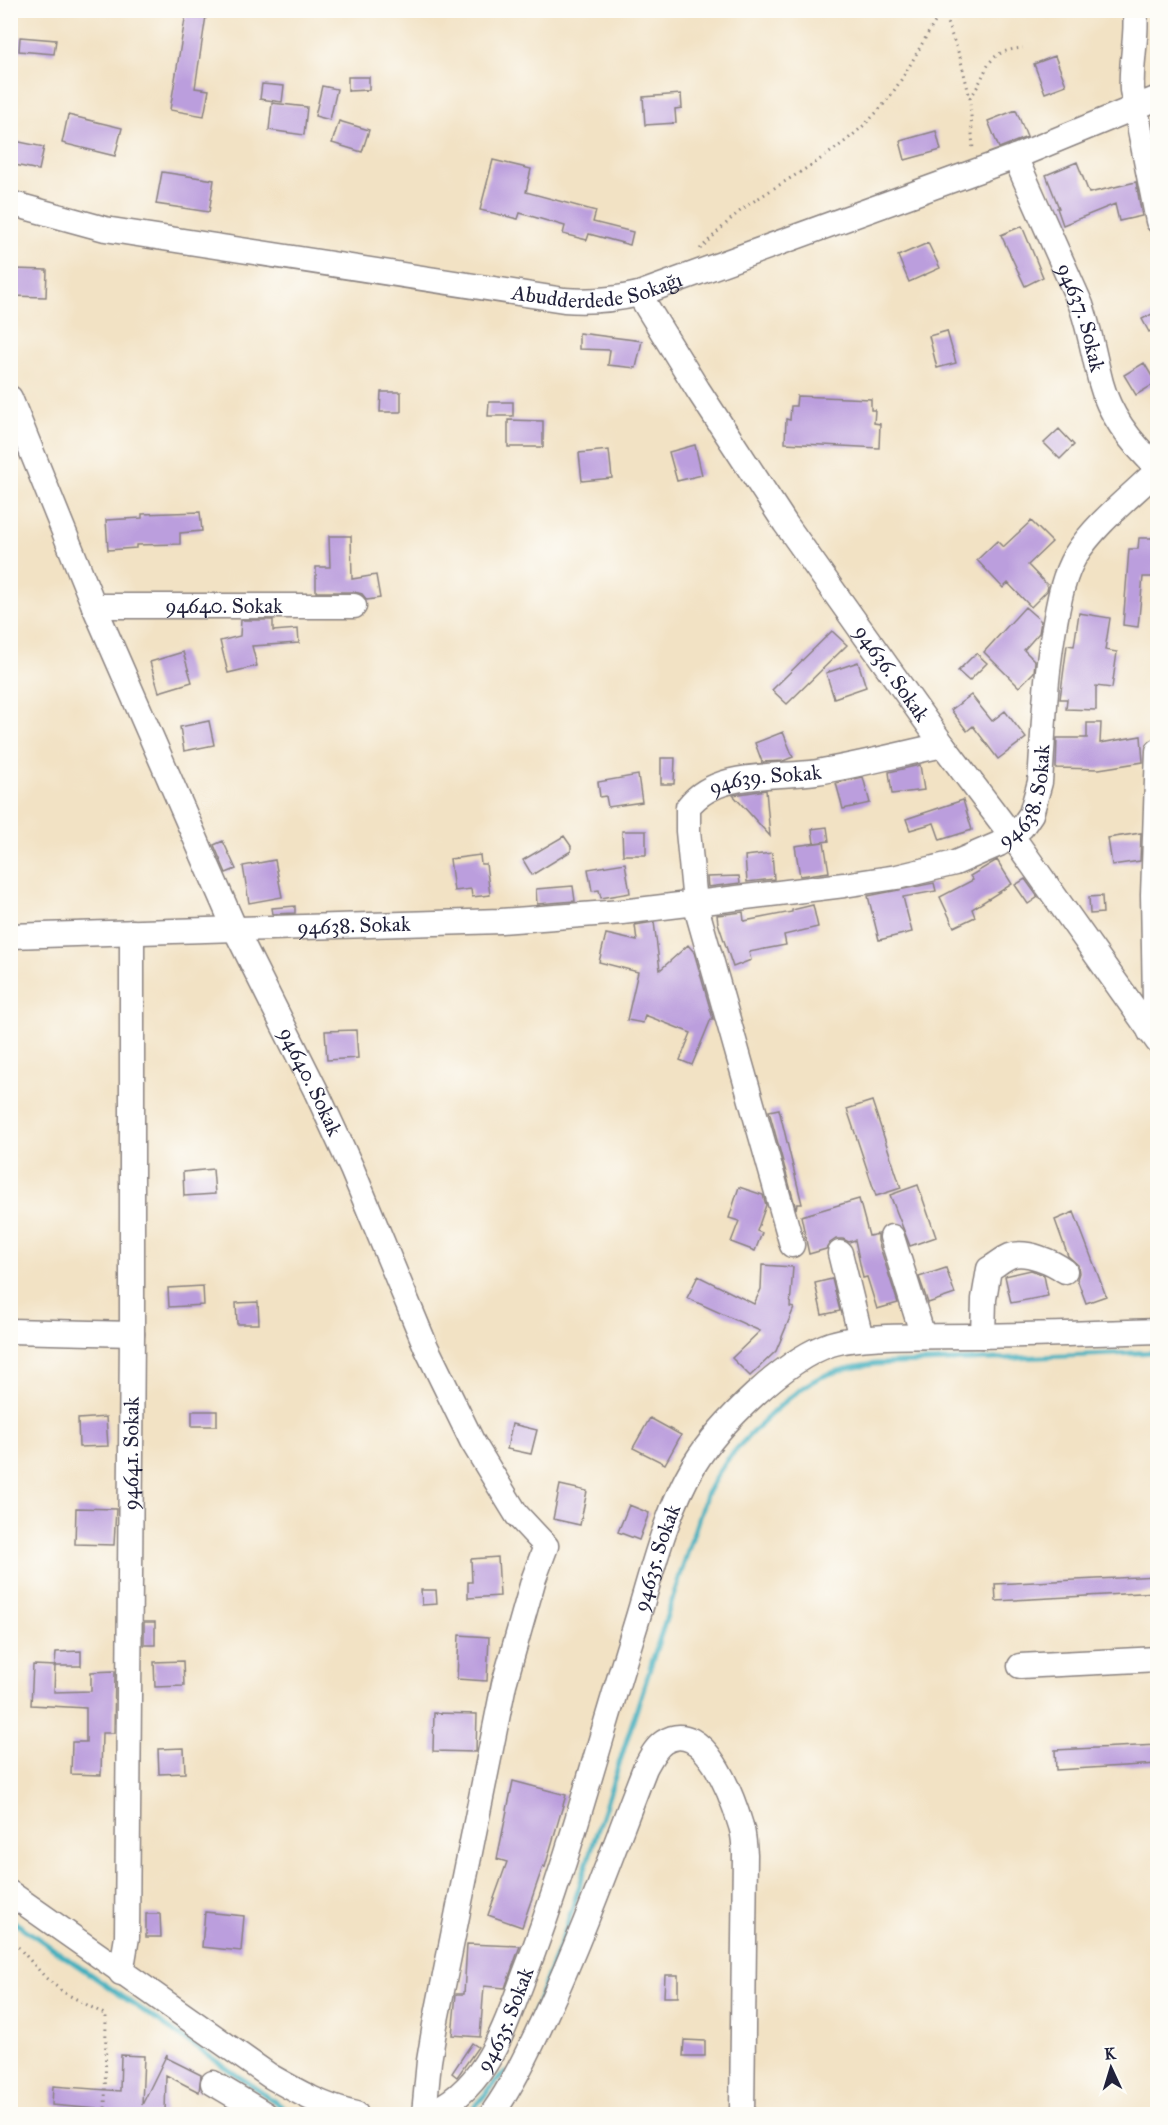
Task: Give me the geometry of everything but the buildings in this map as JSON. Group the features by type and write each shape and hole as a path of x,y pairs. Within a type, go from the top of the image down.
{"street":[{"path":"1135,10 1136,31 1131,73 1135,108 1158,221"},
{"name":"Abudderdede Sokağı","path":"10,203 105,229 564,300 612,301 639,294 1015,157 1158,98"},
{"name":"94637. Sokak","path":"1015,157 1081,305 1089,326 1101,384 1111,408 1132,443 1158,469"},
{"name":"94636. Sokak","path":"639,294 698,390 785,523 943,745 1012,836 1154,1037"},
{"name":"94640. Sokak","path":"10,398 94,606 235,929 338,1139 426,1347 472,1441 518,1515 546,1545 534,1578 504,1684 435,2025 429,2061 425,2115"},
{"name":"94638. Sokak","path":"10,936 501,921 622,912 806,891 897,877 955,863 982,853 1012,836 1031,814 1036,800 1040,782 1052,638 1068,570 1076,555 1092,535 1158,469"},
{"name":"94640. Sokak","path":"94,606 354,606"},
{"name":"94639. Sokak","path":"695,903 687,814 688,807 701,795 718,786 746,778 817,772 943,745"},
{"path":"1154,1037 1153,895 1158,752"},
{"path":"695,903 792,1245"},
{"name":"94641. Sokak","path":"121,1973 127,1937 132,1334 132,932"},
{"path":"892,1237 923,1336"},
{"path":"840,1253 861,1338"},
{"path":"983,1336 984,1299 989,1269 1012,1255 1036,1257 1055,1264 1065,1271"},
{"path":"10,1331 132,1334"},
{"name":"94635. Sokak","path":"425,2115 446,2105 470,2084 480,2072 500,2038 533,1954 574,1832 616,1686 665,1530 681,1490 696,1463 744,1406 790,1365 830,1344 861,1338 1158,1331"},
{"path":"1020,1666 1158,1659"},
{"path":"492,2115 519,2070 558,1986 645,1768 663,1742 676,1737 687,1737 707,1753 719,1773 742,1828 745,1854 742,2115"},
{"path":"10,1893 270,2076 310,2099 356,2115"},
{"path":"213,2083 265,2115"}],"path":[{"path":"943,11 960,57 970,98 975,170"},
{"path":"700,249 749,204 810,167 875,114 903,79 930,29 943,11"},
{"path":"970,98 980,85 988,64 998,54 1023,48"},
{"path":"10,1938 46,1978 63,1992 106,2015 105,2115"}],"waterway":[{"path":"534,2013 565,1931 706,1495 725,1463 746,1439 795,1393 817,1379 838,1371 875,1364 1158,1352"},
{"path":"10,1919 293,2114"},
{"path":"468,2114 505,2072"}]}
